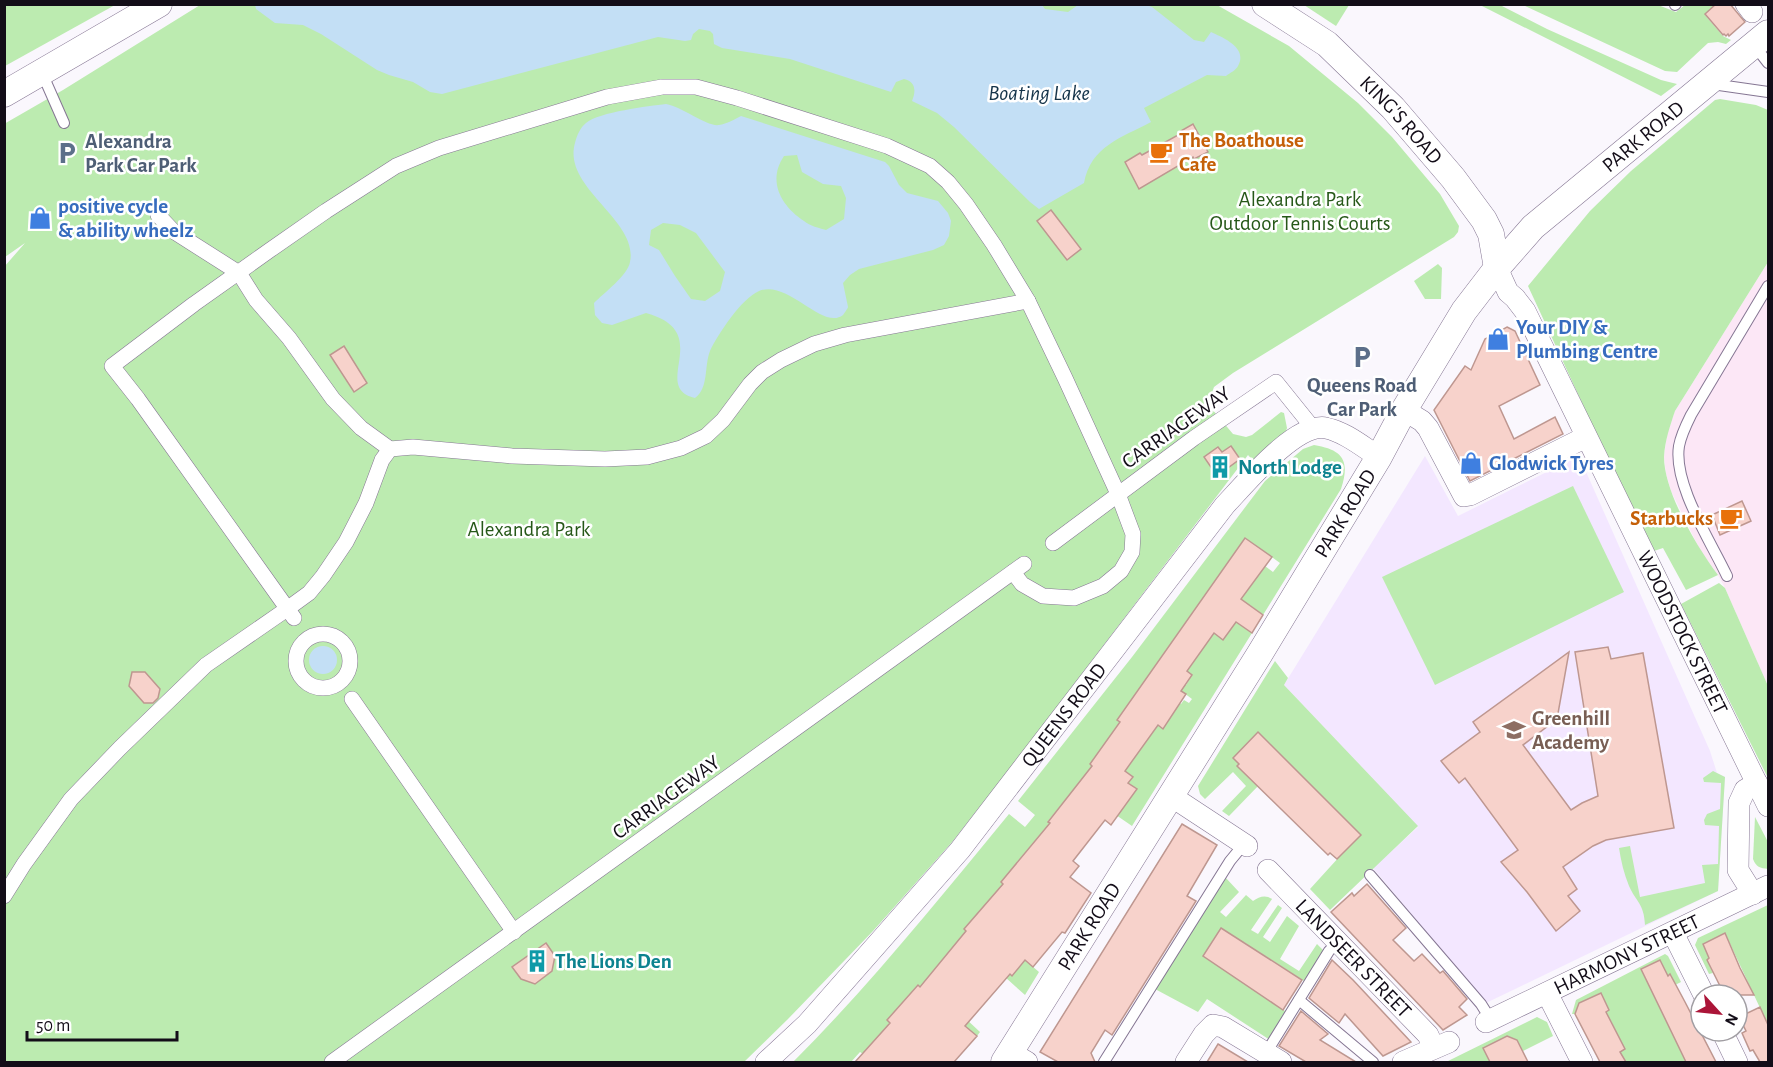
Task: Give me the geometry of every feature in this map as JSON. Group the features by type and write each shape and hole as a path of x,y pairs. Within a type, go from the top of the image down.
{"street":[{"path":"4,94 159,4"},
{"name":"KING'S ROAD","path":"1265,4 1327,44 1392,108 1454,178 1484,220 1491,234 1497,268"},
{"name":"PARK ROAD","path":"1014,1059 1171,796 1379,457 1404,410 1464,311 1533,226 1707,83 1764,47"},
{"path":"347,692 332,687 321,688 306,681 300,674 296,662 301,645 297,623 138,399 112,366 194,304 326,211 396,166 439,148 607,97 662,87 696,87 887,146 930,166 948,182 966,204 1028,301 1118,494"},
{"path":"158,215 173,231 239,273 256,300 289,338 333,399 361,428 390,449 413,447 512,456 605,459 646,457 681,448 706,436 723,420 762,372 814,344 845,335 1028,301"},
{"name":"WOODSTOCK STREET","path":"1497,268 1508,291 1525,311 1768,806"},
{"name":"CARRIAGEWAY","path":"1053,543 1194,438 1276,382 1313,428"},
{"path":"1404,410 1422,421 1428,428 1464,496 1586,437"},
{"path":"1313,428 1337,431 1379,457"},
{"name":"QUEENS ROAD","path":"766,1062 807,1024 960,850 1225,505 1262,466 1297,435 1313,428"},
{"path":"4,896 24,864 71,800 120,748 206,665 297,623 309,592 337,558 366,503 382,460 390,449"},
{"name":"CARRIAGEWAY","path":"332,1062 1019,568 1022,584 1043,596 1074,598 1102,586 1121,571 1132,552 1133,534 1118,494"},
{"path":"297,623 317,634 329,634 345,645 350,657 346,676 347,692 514,932"},
{"path":"1757,783 1745,790 1739,803 1738,870 1761,890"},
{"path":"1171,796 1246,845"},
{"name":"LANDSEER STREET","path":"1268,870 1428,1035 1442,1045 1403,1062"},
{"name":"HARMONY STREET","path":"1488,1021 1761,890"},
{"path":"1673,933 1698,983"},
{"path":"1547,993 1582,1062"},
{"path":"1186,1062 1204,1034 1213,1025 1223,1027 1274,1058"},
{"path":"1728,1043 1737,1062"}],"lane":[{"path":"42,72 64,123"},
{"path":"1707,83 1768,92"},
{"path":"1727,576 1684,490 1679,469 1678,448 1690,415 1768,286"},
{"path":"1104,1062 1230,861 1246,845"},
{"path":"1370,874 1481,1004 1488,1021"},
{"path":"1274,1058 1299,1000 1329,951 1338,942"},
{"path":"1299,1000 1373,1062"}],"shaded area":[{"path":"1768,262 1768,686 1725,588 1700,550 1671,491 1664,457 1667,434 1675,411"},
{"name":"Greenhill Academy","path":"1425,456 1458,516 1579,456 1710,751 1717,773 1725,777 1718,891 1486,1003 1373,868 1418,827 1284,685"}],"green space":[{"path":"5,4 115,4 115,5 5,66"},
{"name":"Alexandra Park","path":"200,5 1217,5 1289,46 1358,103 1392,137 1440,194 1459,226 1458,232 1454,237 1233,373 1214,387 1209,401 1212,409 1233,434 1246,437 1252,435 1281,412 1284,413 1287,428 1284,437 1255,463 1248,455 953,841 873,931 744,1062 5,1062 4,267 25,243 5,257 4,124"},
{"path":"1304,5 1349,5 1336,26"},
{"path":"1480,5 1500,5 1547,29 1661,80 1677,84 1661,96"},
{"path":"1523,5 1658,5 1676,12 1685,5 1715,5 1705,15 1723,36 1731,40 1726,44 1708,43 1677,72 1665,71"},
{"path":"1715,100 1756,105 1768,110 1768,262 1675,411 1665,445 1665,471 1669,486 1683,519 1718,575 1686,590 1663,548 1651,552 1528,286 1590,211 1631,171"},
{"path":"1438,264 1442,268 1441,299 1425,299 1414,281"},
{"path":"1314,445 1324,447 1342,458 1345,471 1341,489 1263,615 1250,605 1244,615 1241,614 1238,623 1252,633 1132,826 1116,815 1109,823 1105,820 1121,798 1101,782 1096,788 1083,778 1048,821 1075,843 1069,851 1044,830 1001,882 1026,903 1033,895 1046,906 1060,883 1050,874 1056,866 1077,882 1069,894 1083,905 1082,907 1071,899 1067,904 1060,898 1054,904 1073,919 1072,922 1059,912 1050,922 1035,910 1031,914 1000,888 964,929 995,956 989,963 1001,974 993,982 977,968 981,962 957,942 930,975 953,996 957,992 974,1006 964,1017 980,1032 977,1036 960,1022 957,1024 940,1009 944,1004 918,985 887,1020 930,1057 925,1062 911,1062 880,1035 863,1054 860,1052 851,1062 793,1062 877,972 1009,814 1025,827 1035,815 1018,801 1132,657 1265,481 1303,449","holes":["1245,538 1280,563 1273,572 1265,566 1246,592 1240,599 1238,598 1232,606 1240,612 1234,621 1230,618 1225,625 1230,630 1223,639 1214,633 1187,671 1192,675 1186,685 1180,681 1176,687 1192,699 1189,703 1184,700 1181,704 1174,699 1169,705 1172,707 1169,711 1172,714 1163,728 1158,725 1125,771 1133,777 1128,783 1137,789 1132,795 1090,764 1120,722 1117,720"]},
{"path":"1573,486 1624,592 1435,685 1382,577"},
{"path":"1719,583 1725,588 1768,686 1768,778 1681,604"},
{"path":"1275,661 1288,678 1284,685 1418,826 1330,910 1310,889 1360,834 1258,733 1233,758 1260,784 1229,816 1222,811 1246,786 1233,772 1205,799 1200,794 1198,786"},
{"path":"1713,771 1725,777 1718,891 1645,925 1641,907 1626,877 1619,848 1630,846 1640,897 1705,883 1702,865 1718,864 1719,826 1705,825 1704,820 1707,814 1720,809 1721,783 1704,782 1703,778"},
{"path":"1755,817 1768,842 1768,869 1759,867 1753,859"},
{"path":"1225,877 1239,892 1220,912 1226,917 1246,895 1253,901 1264,896 1272,899 1251,930 1258,934 1278,905 1282,908 1263,937 1270,942 1287,916 1299,926 1280,959 1299,971 1317,944 1324,951 1270,1040 1207,999 1198,1012 1155,989","holes":["1221,928 1236,938 1241,945 1244,942 1251,947 1250,950 1218,966 1203,956","1256,950 1304,981 1285,1011 1237,979"]},
{"path":"1768,905 1768,1025 1725,933 1703,944 1713,973 1709,974 1695,945 1698,938"},
{"path":"1665,954 1681,982 1675,985 1660,960 1641,969 1686,1062 1626,1062 1620,1052 1625,1049 1611,1021 1601,1014 1609,1010 1601,993 1579,1003 1575,1014 1572,1014 1576,1000"},
{"path":"1025,960 1039,972 1025,995 1005,977 1008,973 1012,975"},
{"path":"1537,1017 1547,1022 1553,1036 1523,1051 1517,1040 1507,1036 1483,1048 1490,1062 1446,1062"}],"water":[{"name":"Boating Lake","path":"1143,4 1152,7 1194,40 1204,42 1211,32 1222,37 1237,49 1240,60 1237,67 1226,76 1207,75 1144,108 1151,122 1109,145 1093,160 1084,183 1039,209 954,127 937,113 912,101 914,87 908,80 896,82 891,92 790,59 722,48 714,44 713,34 710,31 699,29 693,34 691,40 658,37 442,94 430,92 413,82 377,70 303,25 275,23 256,9 255,5 1042,5 1045,9 1068,12 1078,5"},
{"path":"666,104 714,125 725,124 741,116 885,162 899,185 907,193 938,201 948,213 951,221 949,236 944,245 933,250 859,269 850,275 843,283 848,308 843,315 835,318 815,311 782,292 770,289 752,295 731,317 710,351 702,389 695,398 683,392 678,383 680,345 677,333 666,322 646,313 612,325 602,323 595,315 594,303 628,267 630,247 623,232 579,175 574,159 575,143 580,129 592,119 637,108","holes":["797,155 802,172 823,184 841,186 846,198 844,219 826,230 815,227 796,215 779,192 777,184 779,165 784,156","663,223 680,225 696,233 725,272 720,291 705,301 691,299 659,250 649,245 651,230"]},
{"path":"323,646 333,650 337,660 333,670 323,674 313,670 309,660 313,650"}],"building":[{"path":"1716,4 1730,4 1745,22 1729,36 1728,34 1723,35 1705,14"},
{"path":"1193,124 1208,152 1194,159 1193,157 1139,189 1125,162 1180,134 1179,132"},
{"path":"1051,210 1081,249 1067,260 1037,221"},
{"path":"1507,327 1515,331 1540,385 1499,406 1514,439 1555,417 1563,434 1470,481 1434,410 1465,366 1471,370 1485,339"},
{"path":"344,346 367,383 354,392 330,355"},
{"name":"North Lodge","path":"1231,446 1240,459 1217,476 1204,457 1218,447 1222,452"},
{"name":"Starbucks","path":"1742,501 1751,521 1720,535 1712,515"},
{"path":"1245,538 1272,557 1241,599 1263,615 1252,633 1236,622 1223,640 1214,633 1187,671 1192,675 1181,691 1186,694 1163,729 1158,725 1125,771 1133,777 1128,783 1137,789 1111,825 1105,820 1073,861 1079,866 1070,877 1091,893 1065,933 1062,932 1033,967 1025,960 965,1026 977,1036 954,1062 855,1062 890,1023 887,1020 918,985 920,987 966,931 964,929 1003,884 1001,882 1050,823 1048,822 1092,766 1090,764 1120,722 1117,720"},
{"path":"1608,647 1611,659 1643,653 1674,828 1606,840 1593,846 1563,867 1577,889 1568,896 1580,911 1556,931 1501,862 1518,850 1465,778 1459,783 1441,761 1480,732 1473,722 1569,652 1557,719 1523,745 1571,810 1598,796 1575,652"},
{"path":"132,672 145,672 160,689 158,698 153,703 144,703 129,686"},
{"path":"1258,732 1361,835 1337,859 1330,853 1328,855 1237,766 1239,764 1233,758"},
{"path":"1182,824 1217,845 1187,896 1196,901 1112,1035 1105,1030 1091,1053 1095,1062 1058,1062 1040,1052"},
{"path":"1367,884 1406,928 1393,940 1414,961 1422,954 1440,973 1443,971 1467,999 1459,1007 1467,1015 1443,1030 1331,912 1352,893 1354,896"},
{"path":"1221,928 1302,980 1283,1010 1203,956"},
{"path":"1725,933 1748,983 1718,983 1707,960 1709,958 1703,944"},
{"name":"The Lions Den","path":"546,943 555,956 552,971 535,984 521,979 512,967"},
{"path":"1332,960 1411,1042 1383,1056 1345,1014 1339,1023 1309,998"},
{"path":"1660,960 1689,1010 1689,1043 1706,1043 1716,1062 1686,1062 1641,969"},
{"path":"1749,985 1754,995 1749,995"},
{"path":"1601,993 1609,1010 1606,1012 1625,1049 1620,1052 1626,1062 1600,1062 1575,1014 1579,1003"},
{"path":"1760,1007 1768,1025 1768,1062 1760,1062 1746,1043 1749,1043 1749,1012"},
{"path":"1301,1011 1328,1034 1320,1040 1356,1062 1306,1062 1279,1046"},
{"path":"1507,1036 1517,1040 1528,1062 1490,1062 1483,1048"},
{"path":"1218,1044 1248,1062 1207,1062"}],"place":[{"name":"The Boathouse Cafe","path":"1161,152"},
{"name":"Alexandra Park Car Park","path":"67,153"},
{"name":"positive cycle & ability wheelz","path":"40,218"},
{"name":"Your DIY & Plumbing Centre","path":"1498,339"},
{"name":"Queens Road Car Park","path":"1362,357"},
{"name":"Glodwick Tyres","path":"1471,463"},
{"name":"North Lodge","path":"1220,467"},
{"name":"Starbucks","path":"1731,518"},
{"name":"Greenhill Academy","path":"1514,730"},
{"name":"The Lions Den","path":"537,961"}],"park label":[{"name":"Alexandra Park Outdoor Tennis Courts","path":"1300,211"}]}
